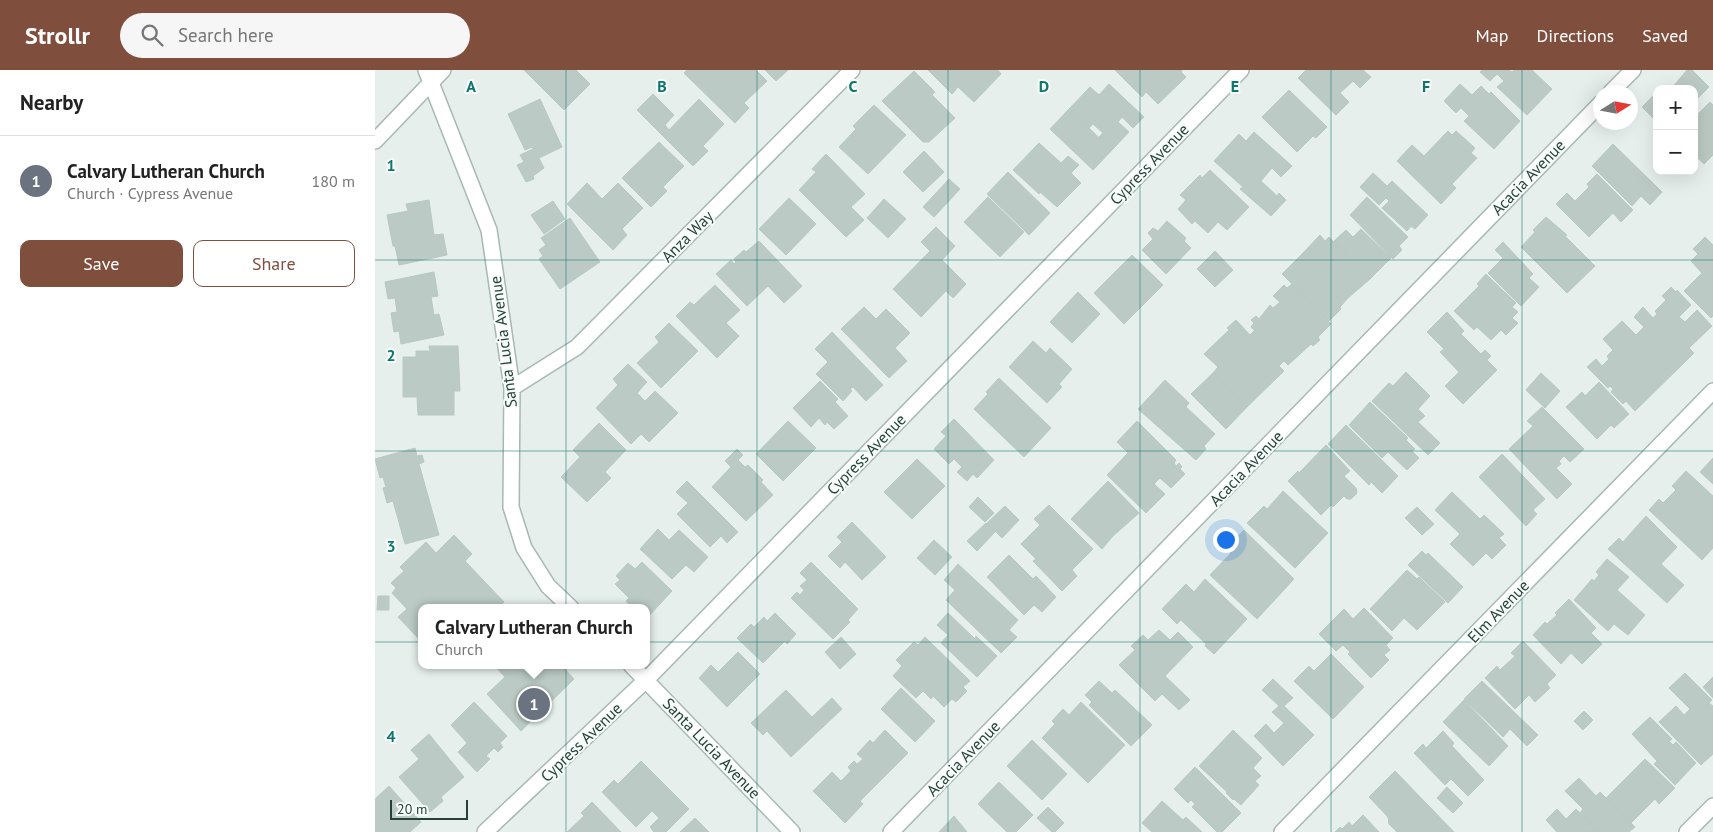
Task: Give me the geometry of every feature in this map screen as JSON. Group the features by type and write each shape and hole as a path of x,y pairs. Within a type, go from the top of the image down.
{"street":[{"path":"375,141 429,76 443,70"},
{"name":"Anza Way","path":"512,388 577,347 852,70"},
{"name":"Cypress Avenue","path":"485,832 646,680 1241,70"},
{"path":"1618,85 1633,70"},
{"name":"Santa Lucia Avenue","path":"429,76 489,230 512,388 511,507 524,548 548,586 567,604"},
{"name":"Acacia Avenue","path":"891,832 1593,111"},
{"name":"Elm Avenue","path":"1282,832 1713,391"},
{"name":"Santa Lucia Avenue","path":"635,669 792,832"},
{"path":"1687,832 1713,806"}],"building":[{"path":"524,70 576,70 590,84 564,110"},
{"path":"687,70 756,70 767,81 744,103 749,108 735,123 684,73"},
{"path":"765,70 788,70 776,81"},
{"path":"928,70 998,70 1001,74 974,102 958,87 952,94"},
{"path":"1115,70 1182,70 1181,72 1186,77 1158,104 1146,92 1142,97"},
{"path":"1306,70 1363,70 1371,77 1360,88 1353,81 1340,93 1349,102 1336,115 1298,78"},
{"path":"1482,70 1509,70 1512,72 1514,70 1532,70 1552,89 1527,115 1497,87 1504,81 1497,74 1490,81 1480,72"},
{"path":"1687,70 1692,70 1709,87 1698,98 1698,85 1674,85"},
{"path":"914,71 935,92 932,95 955,118 929,142 923,142 882,101"},
{"path":"1109,84 1144,117 1133,128 1122,117 1118,122 1129,132 1112,150 1099,137 1103,133 1093,124 1089,128 1069,109 1090,87 1099,95"},
{"path":"1460,84 1472,95 1481,86 1489,94 1491,92 1520,121 1494,149 1464,121 1469,116 1461,108 1456,113 1444,101"},
{"path":"1289,90 1327,127 1316,138 1313,136 1297,152 1262,117"},
{"path":"653,94 674,115 665,125 669,130 699,99 724,124 703,146 708,151 693,166 637,110"},
{"path":"1653,96 1653,118 1642,107"},
{"path":"540,99 562,147 539,158 544,168 533,176 534,179 526,182 517,165 524,162 520,155 533,149 532,147 525,150 508,114"},
{"path":"1710,102 1713,105 1713,155 1704,164 1698,158 1698,114"},
{"path":"874,105 906,135 868,174 839,147 856,129 853,126"},
{"path":"1069,109 1112,150 1093,170 1050,129"},
{"path":"1448,131 1452,135 1456,131 1475,148 1471,153 1477,158 1452,184 1456,188 1441,204 1397,161 1412,145 1424,156"},
{"path":"1254,132 1292,166 1281,177 1272,168 1261,181 1277,196 1279,193 1286,200 1271,216 1240,189 1243,187 1214,161 1239,134 1246,141"},
{"path":"659,142 684,166 663,187 667,191 651,207 622,178"},
{"path":"1039,143 1061,163 1068,156 1079,165 1071,173 1081,183 1057,207 1040,192 1039,194 1013,170"},
{"path":"1613,144 1662,192 1650,205 1641,196 1632,206 1592,166"},
{"path":"924,151 944,172 923,192 903,172"},
{"path":"826,154 865,194 851,207 864,220 846,237 799,190 816,172 812,169"},
{"path":"1210,170 1249,207 1227,230 1218,222 1208,233 1195,221 1192,224 1178,209 1186,200 1180,195 1200,175 1202,178"},
{"path":"1008,172 1050,213 1029,235 987,194"},
{"path":"1373,173 1387,186 1392,181 1428,215 1415,229 1411,226 1407,231 1382,208 1389,201 1386,198 1379,205 1360,187"},
{"path":"1597,174 1633,210 1621,222 1613,213 1589,237 1556,204 1567,193 1575,201 1589,187 1587,184"},
{"path":"949,179 960,189 934,217 923,207"},
{"path":"587,183 602,199 618,183 643,208 622,229 627,235 613,250 567,204"},
{"path":"988,197 1024,232 1000,257 964,222"},
{"path":"1367,197 1408,237 1399,246 1402,250 1393,259 1350,215"},
{"path":"789,198 816,224 786,255 759,229"},
{"path":"884,199 906,219 888,238 867,218"},
{"path":"429,200 434,235 443,234 447,255 399,265 387,215 408,211 406,204"},
{"path":"553,201 565,219 544,234 531,215"},
{"path":"1546,217 1567,235 1565,236 1595,266 1567,293 1521,247 1535,232 1533,230"},
{"path":"570,218 600,262 560,289 539,259 543,256 539,250 546,245 541,238"},
{"path":"1167,221 1186,238 1184,241 1191,248 1166,274 1142,250 1153,239 1148,233 1153,228 1158,231"},
{"path":"936,227 955,246 942,260 966,284 953,298 946,291 921,317 893,289 930,251 921,242"},
{"path":"1361,229 1391,258 1370,279 1333,242 1346,230 1353,237"},
{"path":"1320,235 1325,241 1329,237 1370,279 1348,298 1303,253"},
{"path":"1705,237 1713,245 1713,316 1711,318 1684,291 1702,273 1691,261 1698,254 1693,249"},
{"path":"759,241 802,286 784,303 768,286 747,306 716,274 731,260 734,264 736,262 734,259"},
{"path":"1503,242 1533,274 1529,278 1539,287 1521,306 1488,273 1503,258 1495,250"},
{"path":"1215,251 1233,270 1215,287 1197,269"},
{"path":"1303,253 1348,298 1340,307 1341,309 1329,321 1282,274"},
{"path":"1132,255 1163,285 1124,324 1094,293"},
{"path":"434,272 438,296 431,297 434,315 439,314 444,335 401,344 399,331 394,332 391,313 397,312 395,298 388,299 385,282"},
{"path":"1486,274 1516,303 1512,307 1518,312 1512,318 1518,323 1506,335 1501,330 1491,340 1477,327 1474,330 1454,311 1479,286 1477,284"},
{"path":"1292,284 1331,324 1318,337 1320,340 1313,346 1311,344 1288,365 1251,327 1254,323 1251,320 1256,316 1259,319 1270,305 1273,308 1280,302 1273,296 1284,285 1287,288"},
{"path":"715,285 740,310 726,323 739,336 717,358 676,316 690,302 694,305"},
{"path":"1671,287 1676,292 1677,290 1691,305 1679,317 1685,322 1697,310 1712,326 1689,348 1694,353 1635,411 1626,401 1623,404 1611,392 1613,389 1610,386 1608,388 1587,367 1596,359 1602,366 1609,359 1607,356 1613,350 1603,339 1622,321 1636,335 1644,327 1634,317 1643,307 1653,318 1657,314 1655,311 1666,300 1662,296"},
{"path":"1078,292 1100,314 1072,343 1050,322"},
{"path":"864,307 876,319 886,309 910,333 895,348 907,361 889,378 841,329"},
{"path":"1447,312 1464,331 1461,334 1481,354 1485,350 1491,356 1487,360 1497,370 1463,404 1445,386 1459,372 1440,352 1444,349 1427,332"},
{"path":"1236,320 1250,335 1254,331 1284,361 1279,366 1284,371 1247,407 1213,373 1218,367 1204,354 1229,330 1227,328"},
{"path":"669,323 698,351 661,388 637,363 659,342 655,337"},
{"path":"832,332 883,385 866,401 853,387 850,389 852,391 843,401 816,374 828,362 815,349"},
{"path":"1033,341 1046,353 1050,348 1072,369 1059,384 1062,387 1047,403 1009,367"},
{"path":"429,346 458,346 460,391 454,391 454,415 418,415 417,397 403,397 403,357 416,357 416,351 430,351"},
{"path":"628,364 647,382 637,393 645,401 655,391 678,413 649,442 641,434 631,444 596,408 618,385 613,379"},
{"path":"1406,372 1430,396 1418,409 1425,416 1418,422 1440,443 1428,455 1372,401 1389,383 1393,386"},
{"path":"1213,373 1247,407 1226,429 1191,394"},
{"path":"1541,373 1560,391 1545,408 1526,390"},
{"path":"999,378 1051,428 1024,457 974,409"},
{"path":"1165,380 1189,403 1186,407 1215,434 1204,446 1206,449 1196,460 1138,409"},
{"path":"820,381 838,399 835,402 848,416 834,429 827,422 825,425 819,418 811,427 793,408"},
{"path":"1599,382 1629,414 1614,428 1611,425 1597,439 1566,407 1582,392 1585,396"},
{"path":"1370,402 1408,438 1406,440 1415,449 1412,451 1419,458 1407,470 1388,452 1382,458 1349,425"},
{"path":"1542,407 1584,449 1570,462 1564,456 1559,461 1561,464 1556,468 1572,484 1557,499 1509,449 1533,426 1527,421"},
{"path":"954,419 994,460 977,478 973,474 967,481 957,472 962,467 954,459 949,464 934,449 946,436 941,432"},
{"path":"788,421 816,448 783,481 756,454"},
{"path":"1137,421 1176,460 1174,463 1176,466 1179,463 1182,467 1180,469 1185,474 1171,488 1160,478 1154,484 1165,494 1146,513 1107,475 1128,453 1117,442"},
{"path":"599,423 626,450 605,472 611,478 587,502 561,477 580,457 573,450"},
{"path":"1346,425 1398,476 1382,493 1371,482 1369,485 1328,444"},
{"path":"1326,445 1350,471 1344,476 1356,488 1357,493 1351,499 1347,499 1344,496 1321,515 1288,481 1298,471 1299,473"},
{"path":"415,448 417,456 422,455 424,462 419,464 439,535 405,544 393,501 387,503 383,488 386,487 383,477 380,478 375,459"},
{"path":"737,449 743,455 738,460 745,467 748,465 763,480 761,482 773,495 746,521 712,487 731,467 725,461"},
{"path":"1502,454 1545,499 1533,510 1537,514 1526,526 1479,477"},
{"path":"1713,458 1713,484 1700,472"},
{"path":"917,459 945,486 912,519 884,492"},
{"path":"1686,471 1713,496 1713,548 1702,560 1649,510 1659,499 1663,503 1676,490 1672,486"},
{"path":"687,481 738,532 727,543 721,536 710,547 677,514 688,503 676,492"},
{"path":"1108,481 1139,513 1113,536 1102,549 1071,519"},
{"path":"1283,491 1328,533 1295,568 1247,523 1264,506 1267,509"},
{"path":"1452,492 1480,519 1484,515 1504,534 1499,538 1506,545 1492,559 1486,553 1473,566 1450,544 1460,534 1435,510"},
{"path":"978,497 994,513 985,522 969,507"},
{"path":"1049,505 1093,549 1072,570 1077,576 1062,591 1033,561 1036,559 1021,544 1040,525 1034,519"},
{"path":"1005,506 1019,520 1002,538 987,523"},
{"path":"1417,507 1434,524 1422,535 1405,518"},
{"path":"1646,516 1677,547 1661,564 1684,585 1667,603 1608,549 1619,538 1623,542"},
{"path":"852,522 886,557 862,580 845,562 840,568 828,556 842,542 837,537"},
{"path":"986,523 995,532 977,551 967,541"},
{"path":"658,529 669,540 679,530 708,557 694,572 686,565 672,579 640,549"},
{"path":"1244,530 1294,579 1257,619 1210,575 1231,553 1227,548"},
{"path":"454,535 472,554 465,561 504,602 502,604 418,604 418,638 398,617 407,609 392,593 396,588 391,583 404,571 400,567 426,542 436,553"},
{"path":"934,540 952,557 935,575 917,558"},
{"path":"1422,551 1426,555 1428,553 1463,587 1448,603 1408,565"},
{"path":"1009,555 1033,579 1036,576 1056,597 1042,612 1034,605 1024,615 987,577"},
{"path":"1607,559 1629,577 1617,590 1645,615 1628,635 1614,624 1608,631 1574,600 1592,579 1594,581 1599,575 1596,572"},
{"path":"642,562 672,591 650,615 650,604 629,604 626,601 629,598 615,584 620,580 616,576 628,563 635,569"},
{"path":"811,562 858,609 848,620 850,622 833,639 791,598 797,592 800,595 804,590 800,586 807,580 800,573"},
{"path":"958,564 1018,620 1009,630 1017,637 1001,653 946,600 955,590 944,580"},
{"path":"1407,570 1417,579 1419,577 1445,602 1417,630 1404,618 1392,631 1370,609"},
{"path":"1205,579 1247,619 1214,654 1181,620 1177,624 1162,609 1186,584 1194,592"},
{"path":"378,596 389,596 389,610 377,610"},
{"path":"1569,599 1596,628 1591,633 1602,644 1582,664 1571,653 1561,664 1533,635 1545,622 1547,624 1557,615 1555,613"},
{"path":"1364,608 1393,638 1386,645 1390,650 1384,655 1389,660 1371,678 1348,654 1350,652 1343,645 1336,651 1319,634 1344,609 1353,619"},
{"path":"775,613 796,634 787,644 785,641 763,663 737,638 751,624 754,627 764,617 767,621"},
{"path":"948,613 975,639 976,636 997,656 977,677 941,643 948,635 937,625"},
{"path":"1159,630 1170,640 1178,632 1193,647 1165,676 1190,700 1179,710 1162,694 1155,701 1119,665 1135,650 1131,646 1143,635 1148,640"},
{"path":"841,637 856,654 840,669 825,652"},
{"path":"925,637 970,681 963,687 967,691 956,702 952,699 944,707 933,696 931,699 923,691 916,698 893,676 902,666 896,660 914,642 918,645"},
{"path":"1523,641 1556,675 1547,684 1550,688 1535,702 1529,695 1515,709 1485,678 1497,666 1500,670 1515,656 1511,653"},
{"path":"738,652 760,674 727,707 699,678 711,665 718,672"},
{"path":"1331,654 1364,687 1333,719 1294,681 1309,666 1314,671"},
{"path":"498,669 565,669 574,679 521,731 487,694 505,677"},
{"path":"1685,673 1712,700 1709,703 1713,706 1713,754 1701,765 1659,722 1676,706 1684,715 1690,709 1669,688"},
{"path":"1713,677 1713,698 1703,687"},
{"path":"1273,679 1293,698 1284,706 1314,735 1283,766 1254,736 1266,724 1274,733 1284,723 1272,712 1279,706 1262,690"},
{"path":"1099,681 1112,693 1115,690 1152,725 1131,746 1089,705 1092,702 1085,695"},
{"path":"1482,681 1538,735 1527,746 1510,729 1503,737 1464,699"},
{"path":"901,688 935,721 915,742 881,709"},
{"path":"786,690 812,717 832,698 842,709 791,757 767,731 763,735 751,723"},
{"path":"1464,700 1508,746 1489,766 1443,722"},
{"path":"474,702 507,736 500,743 503,747 498,752 494,748 486,756 490,759 477,772 458,752 467,743 451,725"},
{"path":"1081,702 1125,745 1088,783 1042,738 1055,724 1052,721 1063,709 1069,715"},
{"path":"1584,711 1593,720 1583,730 1574,721"},
{"path":"1650,717 1672,739 1669,741 1673,745 1676,742 1696,763 1675,785 1654,764 1657,761 1632,734"},
{"path":"885,730 908,753 860,801 863,804 845,823 813,791 832,772 841,781 851,771 848,767 854,761 857,764 863,759 857,754 870,740 873,743"},
{"path":"1233,730 1262,758 1253,768 1261,776 1255,781 1259,785 1241,805 1233,800 1199,766"},
{"path":"1443,731 1454,743 1452,746 1484,780 1468,796 1451,779 1445,785 1414,753 1423,744 1426,748"},
{"path":"429,734 464,777 441,797 443,801 430,812 399,777 419,759 411,750"},
{"path":"1032,740 1067,774 1042,800 1007,766"},
{"path":"1645,759 1675,788 1659,804 1655,799 1631,823 1606,798"},
{"path":"641,761 689,809 666,832 654,832 650,827 659,818 652,811 636,827 602,792 614,780 618,784"},
{"path":"1195,767 1241,813 1222,832 1217,832 1192,807 1195,804 1191,800 1188,803 1174,789"},
{"path":"1395,771 1454,832 1397,832 1389,824 1388,817 1369,797"},
{"path":"1579,778 1596,796 1600,792 1635,827 1629,832 1598,832 1580,813 1583,809 1565,791"},
{"path":"999,782 1033,815 1016,832 1007,832 978,804"},
{"path":"389,786 421,822 410,832 375,832 375,799"},
{"path":"1447,787 1463,803 1453,813 1437,798"},
{"path":"1162,801 1183,820 1186,817 1202,832 1152,832 1142,823"},
{"path":"592,802 621,832 567,832 584,816 581,813"},
{"path":"1048,807 1064,823 1055,832 1052,832 1037,818"},
{"path":"1557,809 1566,819 1576,809 1598,832 1557,832 1546,820"},
{"path":"1363,815 1379,832 1335,832 1340,827 1342,829 1349,822 1352,826"},
{"path":"954,816 967,832 939,832"},
{"path":"695,818 709,832 680,832"}],"place":[{"name":"Calvary Lutheran Church","path":"534,704"}]}
